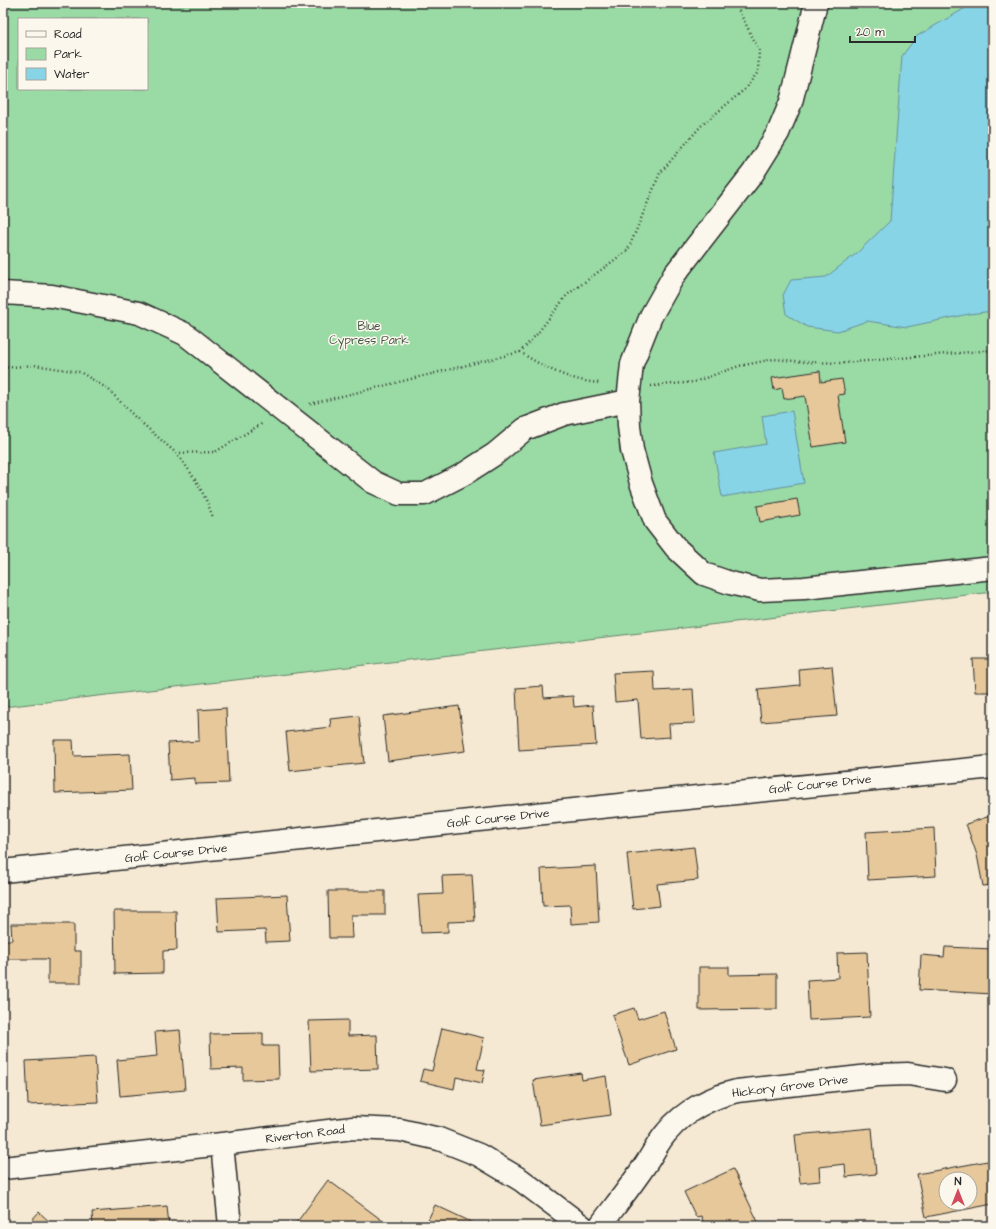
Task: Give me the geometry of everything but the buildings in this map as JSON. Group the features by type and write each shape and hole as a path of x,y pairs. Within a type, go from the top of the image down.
{"street":[{"path":"816,3 790,102 778,133 753,173 674,275 651,316 632,364 628,393 632,450 641,483 655,521 676,548 704,574 730,583 760,590 834,585 993,568"},
{"path":"3,294 52,296 139,313 185,334 374,482 399,494 425,494 464,474 495,454 525,429 564,414 628,393"},
{"name":"Golf Course Drive","path":"3,871 638,803 993,767"},
{"name":"Hickory Grove Drive","path":"600,1226 645,1165 666,1132 676,1122 705,1102 724,1094 878,1075 908,1074 945,1080"},
{"name":"Riverton Road","path":"3,1168 353,1128 400,1130 439,1139 479,1156 522,1180 582,1226"},
{"path":"222,1144 230,1226"}],"path":[{"path":"176,453 216,452 282,411 520,352 537,334 567,295 628,250 660,173 702,126 745,89 758,72 760,50 739,11 737,3"},
{"path":"520,352 545,368 584,382 628,393 649,386 694,382 739,366 774,359 843,363 993,350"},
{"path":"3,368 34,364 80,372 108,389 134,417 176,453 194,476 209,505 213,518"}],"green space":[{"name":"Blue Cypress Park","path":"3,3 993,3 993,592 3,707"}],"water":[{"path":"974,3 993,3 993,311 969,314 907,327 867,321 838,331 807,327 786,314 783,295 791,280 826,277 857,253 890,221 902,56 917,36"},
{"path":"792,411 804,483 722,497 714,453 766,444 762,416"}]}
